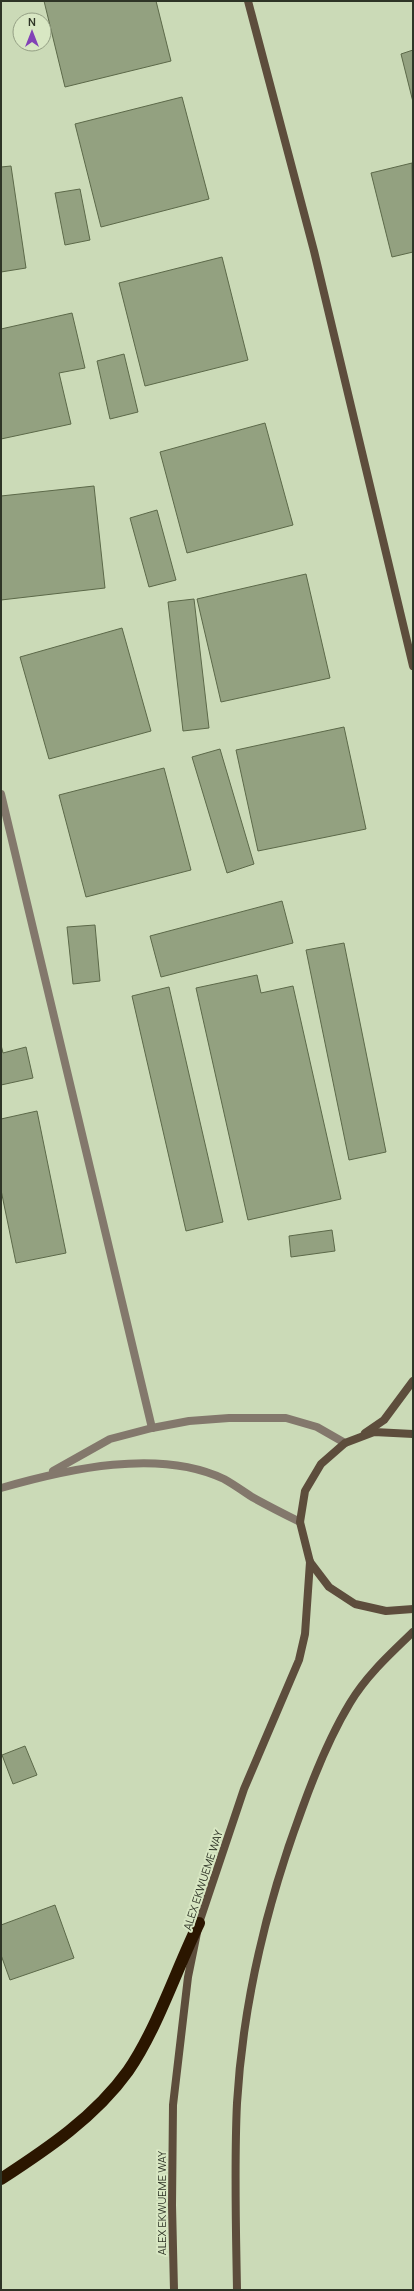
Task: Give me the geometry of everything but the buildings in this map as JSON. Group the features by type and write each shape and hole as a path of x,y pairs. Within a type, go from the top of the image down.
{"highway":[{"path":"1,2179 55,2143 95,2108 128,2071 152,2026 199,1923"}],"street":[{"path":"248,1 314,251 413,666"},
{"path":"1,794 3,812 152,1428"},
{"path":"354,1440 384,1420 413,1381"},
{"path":"47,1474 110,1440 152,1428 190,1421 229,1418 286,1418 317,1427 345,1443"},
{"path":"413,1434 374,1432 345,1443 321,1464 305,1491 300,1522 310,1562 329,1587 355,1604 386,1611 413,1608"},
{"path":"1,1488 47,1474 101,1465 186,1466 224,1479 271,1508 300,1522"},
{"name":"ALEX EKWUEME WAY","path":"174,2290 172,2205 173,2105 188,1977 199,1923 244,1789 299,1660 305,1634 310,1562"},
{"path":"237,2290 236,2182 238,2102 247,2019 263,1931 287,1848 316,1771 350,1702 384,1660 413,1632"}]}
